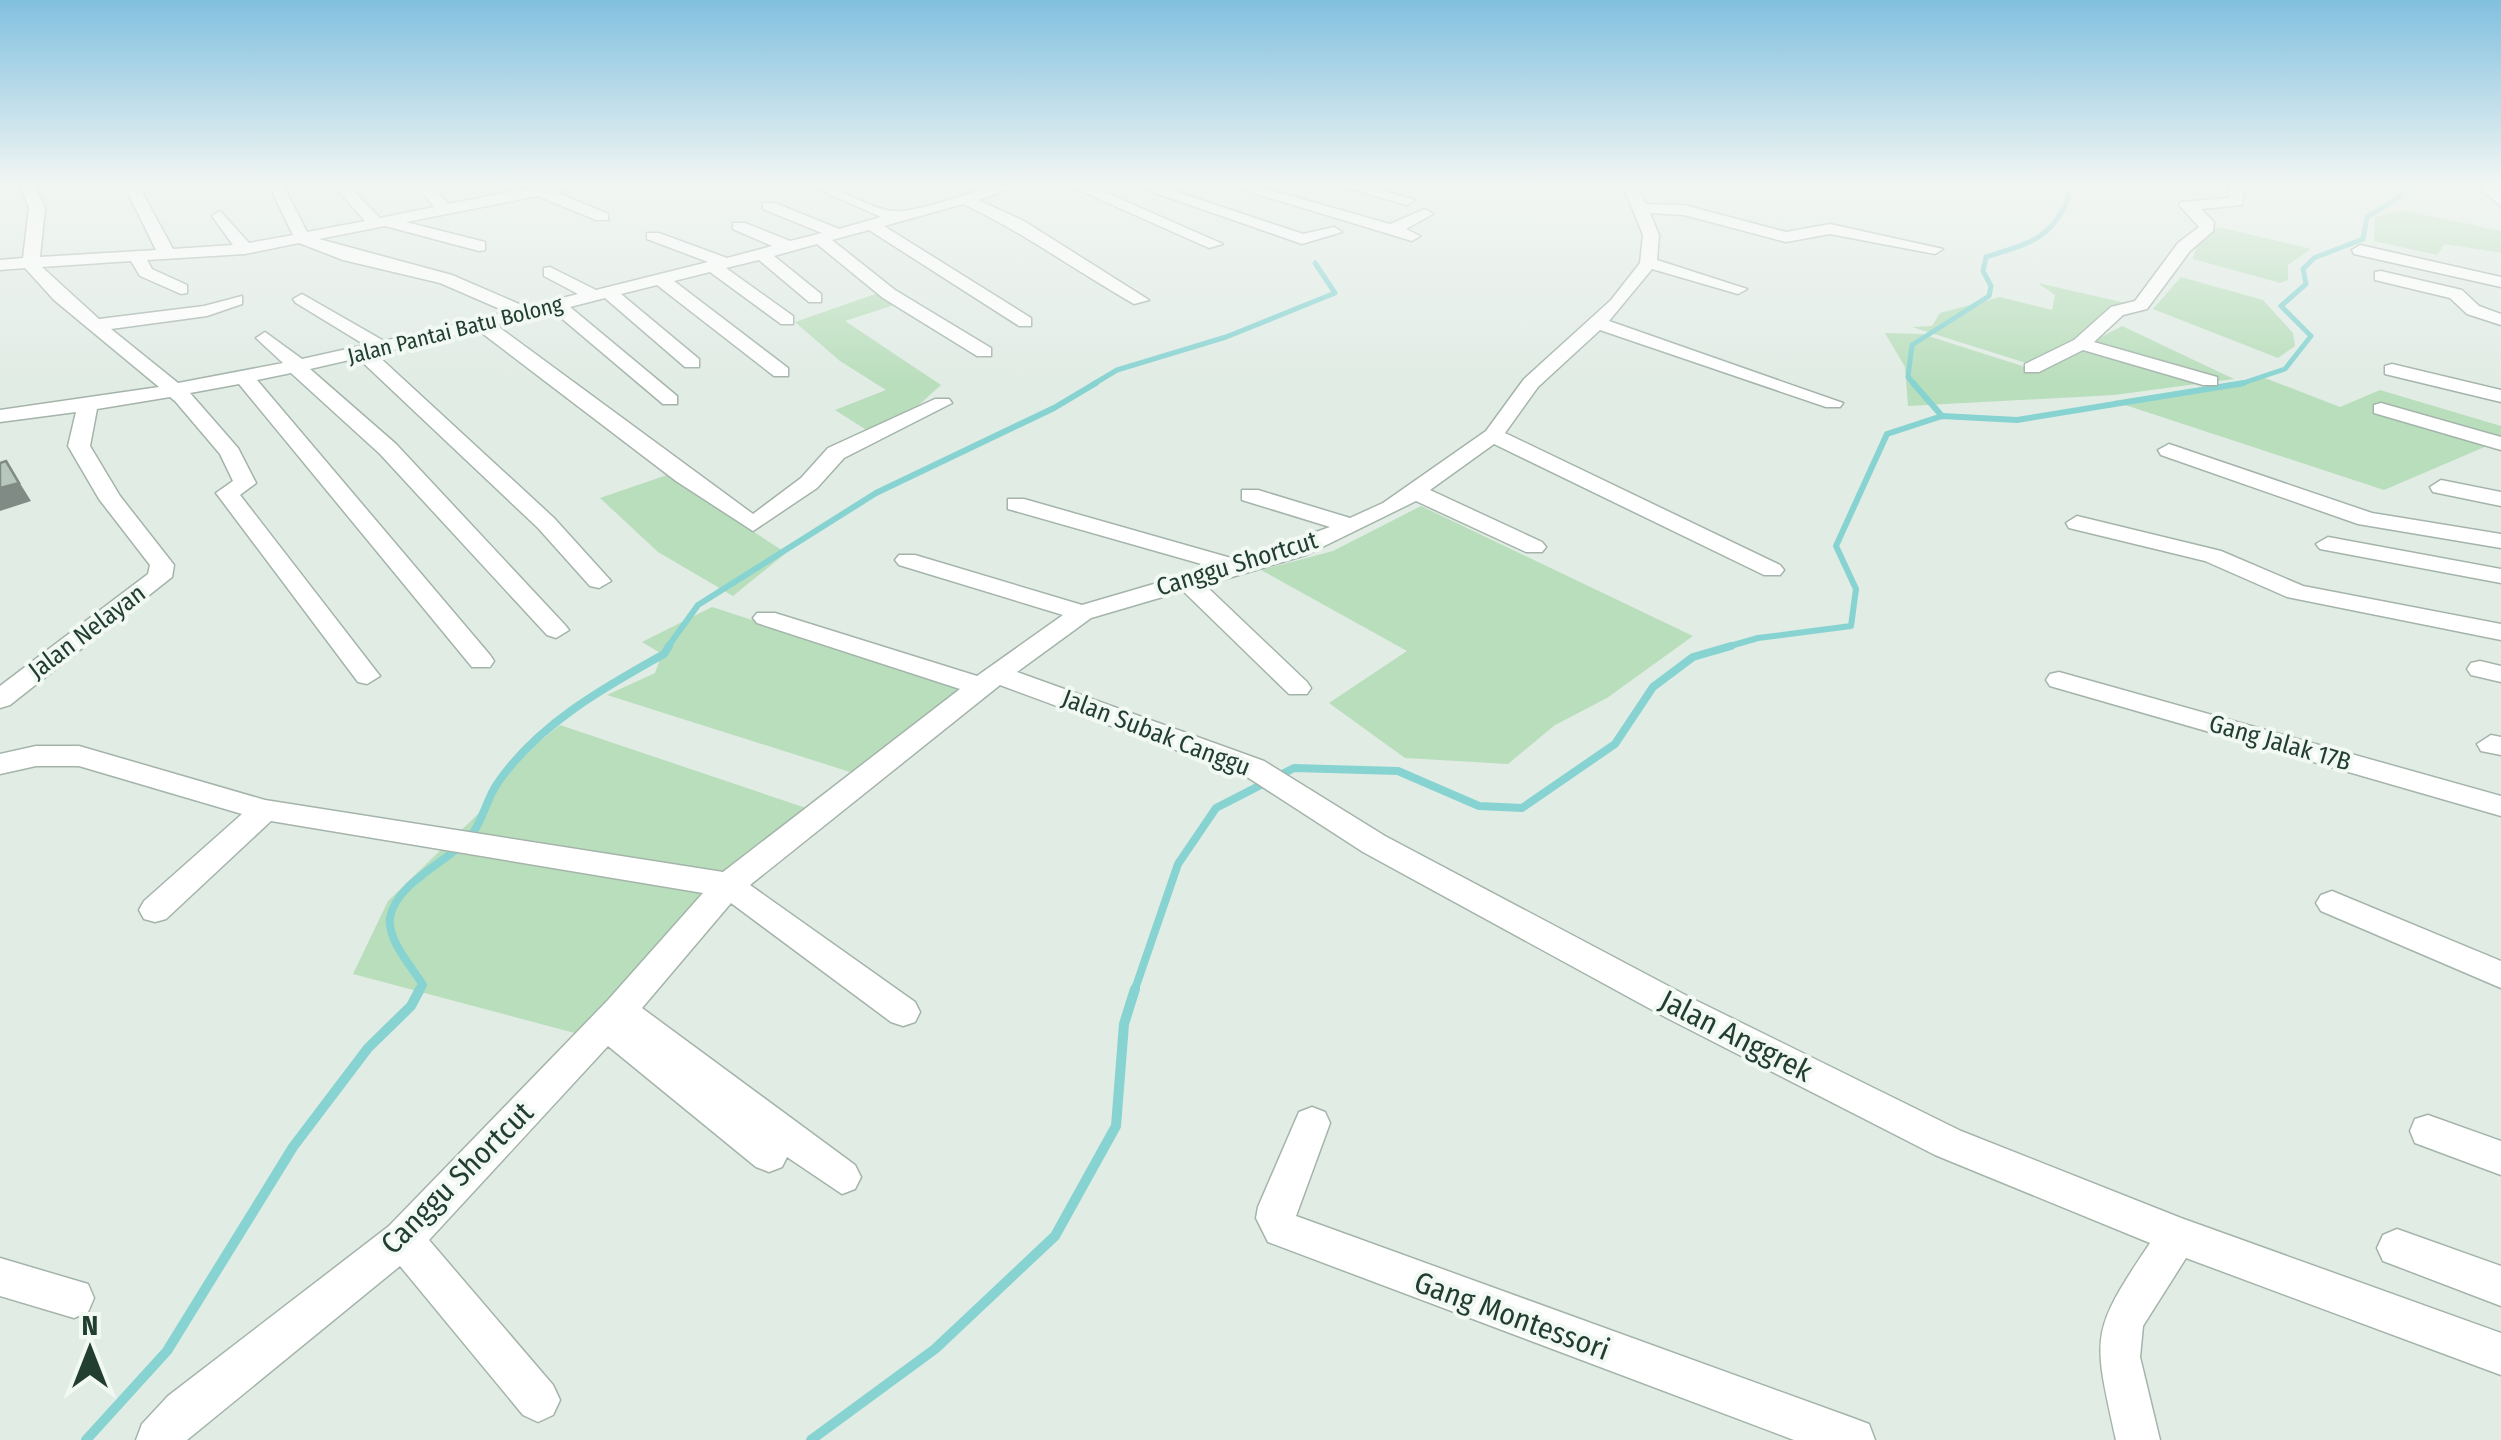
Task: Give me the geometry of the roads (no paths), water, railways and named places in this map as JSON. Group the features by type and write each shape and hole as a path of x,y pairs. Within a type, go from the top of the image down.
{"street":[{"path":"32,250 31,262 42,278 175,393 240,469 245,483 227,492 367,676"},
{"path":"165,250 168,256"},
{"path":"231,250 233,255"},
{"path":"0,265 233,255 255,250"},
{"path":"332,250 446,279 526,313"},
{"path":"686,250 719,264 787,320"},
{"name":"Jalan Pantai Batu Bolong","path":"0,416 175,393 300,369 776,250"},
{"path":"844,250 889,294 984,352"},
{"path":"910,250 1025,322"},
{"path":"1054,250 1140,300"},
{"path":"1649,250 1648,263 1738,289"},
{"path":"2032,368 2080,344 2110,315 2141,305 2183,250"},
{"path":"2361,250 2501,282"},
{"path":"761,254 815,298"},
{"path":"138,257 146,272 181,289"},
{"name":"Canggu Shortcut","path":"158,1440 183,1411 403,1239 613,1018 728,885 885,757 1082,613 1298,550 1415,492 1494,435 1531,383 1634,286 1648,263"},
{"path":"550,272 601,294 692,363"},
{"path":"2381,276 2456,294 2472,310 2501,320"},
{"path":"660,279 781,372"},
{"path":"302,299 374,351 599,581"},
{"path":"98,326 207,311 236,300"},
{"path":"556,305 670,400"},
{"path":"1597,323 1833,403"},
{"path":"482,324 532,353 597,408 753,524 809,484 836,453 942,402"},
{"path":"265,338 388,450 556,630"},
{"path":"2080,344 2210,382"},
{"path":"2392,370 2501,396"},
{"path":"246,379 481,661"},
{"name":"Jalan Nelayan","path":"0,699 160,577 162,565 110,499 79,446 87,406"},
{"path":"2380,409 2501,444"},
{"path":"1494,435 1772,570"},
{"path":"2169,450 2334,504 2358,517 2501,541"},
{"path":"2441,488 2501,500"},
{"path":"1415,492 1534,548"},
{"path":"1250,495 1352,526"},
{"path":"1016,504 1239,567"},
{"path":"2077,523 2213,556 2296,592 2501,632"},
{"path":"2328,544 2501,576"},
{"path":"906,560 1082,613"},
{"path":"1187,581 1298,688"},
{"name":"Jalan Subak Canggu","path":"766,618 989,680 1254,768 1309,804"},
{"name":"Gang Jalak 17B","path":"2059,680 2501,806"},
{"path":"0,764 36,756 79,756 266,810 728,885 904,1012"},
{"name":"Jalan Anggrek","path":"1309,804 1679,1008 1948,1143 2178,1236 2501,1354"},
{"path":"155,910 266,810"},
{"path":"2332,903 2501,975"},
{"path":"613,1018 769,1155"},
{"path":"613,1018 842,1177"},
{"name":"Gang Montessori","path":"1312,1123 1278,1207 1275,1218 1282,1230 1853,1440"},
{"path":"2428,1131 2501,1158"},
{"path":"2138,1440 2118,1357 2122,1320 2178,1236"},
{"path":"403,1239 538,1400"},
{"path":"2398,1248 2501,1286"},
{"path":"0,1276 74,1298"}],"waterway":[{"path":"1915,385 1908,377 1912,345 1989,296 1991,286 1983,271 1986,257 2006,250"},
{"path":"2242,383 2285,369 2311,336 2281,306 2306,284 2303,269 2314,258 2334,250"},
{"path":"1092,385 1117,370 1226,337 1335,293 1315,263"},
{"path":"667,648 698,605 876,493 1054,408 1096,383"},
{"path":"1913,383 1942,416"},
{"path":"1942,416 2017,420 2242,383"},
{"path":"2237,385 2242,383"},
{"path":"1723,648 1758,638 1851,626 1856,589 1836,546 1887,434 1942,416"},
{"path":"419,992 423,985 396,944 390,926 401,895 469,838 497,784 531,744 573,710 664,654 669,646"},
{"path":"1135,990 1178,864 1216,808 1294,768 1398,771 1479,806 1522,808 1615,744 1653,687 1693,657 1731,646"},
{"path":"86,1440 167,1351 293,1147 368,1048 411,1006 420,989"},
{"path":"811,1440 935,1349 1055,1236 1116,1126 1124,1024 1135,990"}]}
